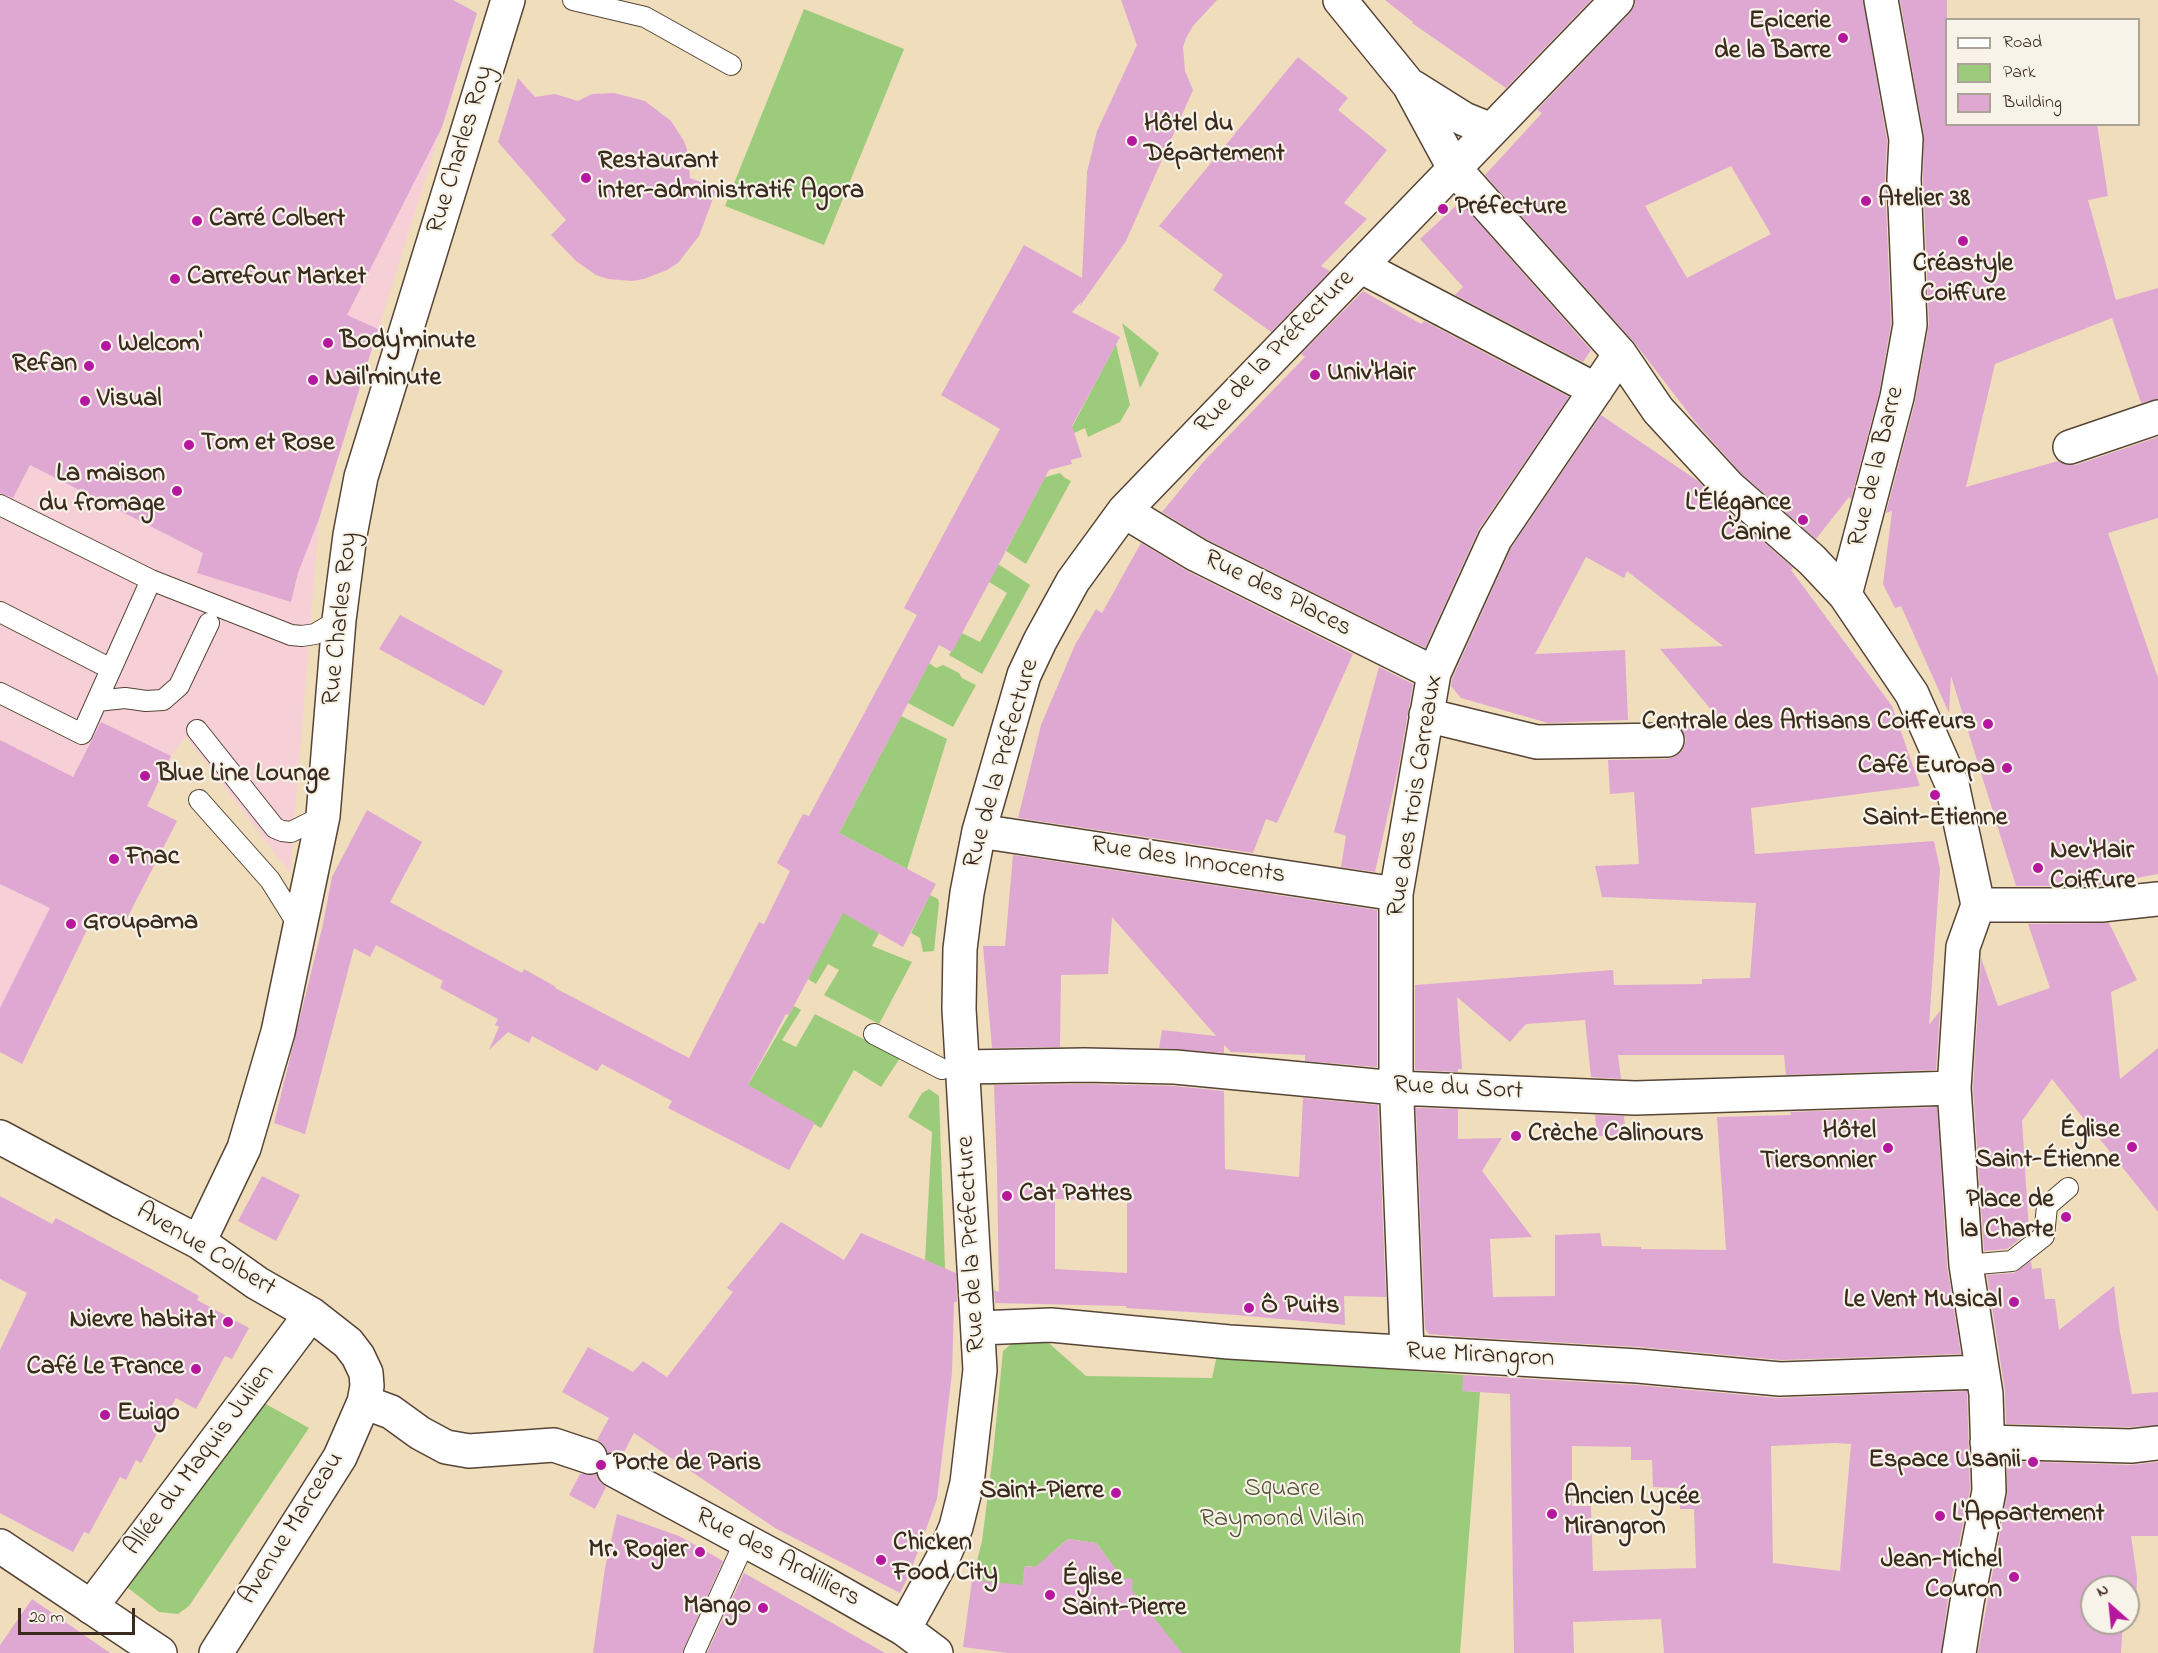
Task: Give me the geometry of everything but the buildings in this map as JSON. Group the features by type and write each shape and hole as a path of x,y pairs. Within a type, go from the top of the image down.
{"street":[{"name":"Rue Charles Roy","path":"199,1242 244,1148 278,1032 300,928 323,816 339,620 360,477 508,0"},
{"path":"1340,0 1409,85 1454,168 1620,354 1658,410 1729,487 1812,560 1845,595 1912,694 1952,784 1978,905 1963,947 1954,1088 1966,1265 1986,1394 1989,1491 1959,1653"},
{"name":"Rue de la Préfecture","path":"903,1629 942,1560 956,1527 967,1483 979,1381 979,1328 952,1068 959,1009 960,949 967,893 979,831 1024,675 1073,581 1124,511 1617,0"},
{"name":"Rue de la Barre","path":"1845,595 1897,397 1910,325 1904,179 1906,139 1881,0"},
{"path":"1409,85 1464,119 1491,130"},
{"path":"1360,266 1596,390"},
{"name":"Rue des trois Carreaux","path":"1407,1352 1396,1088 1396,894 1434,673 1495,539 1620,354"},
{"path":"2070,447 2158,417"},
{"name":"Rue des Places","path":"1124,511 1197,555 1434,673"},
{"path":"1426,715 1537,742 1667,740"},
{"name":"Rue des Innocents","path":"979,831 1396,894"},
{"path":"1978,905 2101,905 2158,898"},
{"name":"Rue du Sort","path":"952,1068 1085,1065 1175,1067 1396,1088 1635,1098 1954,1088"},
{"name":"Avenue Colbert","path":"0,1137 199,1242 257,1283 311,1314 348,1343 358,1356 366,1373 367,1386 364,1402"},
{"name":"Allée du Maquis Julien","path":"92,1607 311,1314"},
{"name":"Rue Mirangron","path":"979,1328 1051,1325 1229,1342 1638,1366 1780,1379 1982,1372"},
{"name":"Rue des Ardilliers","path":"364,1402 391,1412 420,1433 446,1447 469,1451 554,1445 602,1463 820,1581 903,1629 936,1653"},
{"name":"Avenue Marceau","path":"216,1653 340,1457 364,1402"},
{"path":"1987,1442 2131,1446 2158,1443"},
{"path":"0,1546 160,1653"}],"lane":[{"path":"573,0 645,17 731,65"},
{"path":"0,505 151,580 291,635 315,634 339,620"},
{"path":"0,693 81,734 151,580"},
{"path":"0,612 111,669"},
{"path":"97,700 125,698 146,701 164,700 179,686 208,623"},
{"path":"197,730 275,828 291,832 323,816"},
{"path":"199,800 270,880 300,928"},
{"path":"874,1034 952,1068"},
{"path":"1966,1265 2012,1261 2044,1236 2047,1206 2068,1188"},
{"path":"694,1653 745,1541"}],"shaded area":[{"name":"Carré Colbert","path":"0,0 453,0 477,13 319,519 290,873 186,737 171,756 147,806 177,821 123,926 95,914 22,1064 0,1052"}],"green space":[{"path":"804,9 904,49 824,245 725,206"},
{"path":"1122,323 1159,353 1140,388"},
{"path":"1116,344 1130,405 1120,422 1088,437 1085,428 1074,433 1070,431"},
{"path":"1060,473 1071,481 1026,564 1006,551 1045,477"},
{"path":"998,564 1030,585 982,674 949,655 962,633 980,642 1007,593 989,582"},
{"path":"929,663 936,668 943,665 976,685 953,727 908,703"},
{"path":"901,716 947,739 907,869 839,833"},
{"path":"930,895 938,899 939,903 934,951 923,952 920,938 911,933"},
{"path":"845,898 879,933 872,946 912,962 879,1024 824,995 839,970 828,964 816,984 808,979"},
{"path":"794,1006 801,1010 782,1040 796,1047 815,1014 900,1058 881,1087 854,1070 821,1128 748,1085"},
{"path":"929,1089 939,1096 945,1269 925,1260 932,1132 908,1117 922,1093"},
{"name":"Square Raymond Vilain","path":"1018,1338 1043,1338 1086,1376 1212,1378 1217,1355 1463,1375 1463,1391 1480,1392 1460,1653 1156,1653 1111,1577 1112,1564 1096,1543 1068,1539 1049,1555 1047,1568 1025,1566 1022,1589 972,1580 982,1541 1003,1351"},
{"path":"255,1398 309,1428 189,1606 178,1614 159,1612 114,1577"}],"place":[{"name":"Epicerie de la Barre","path":"1843,38"},
{"name":"Hôtel du Département","path":"1132,141"},
{"name":"Restaurant inter-administratif Agora","path":"586,178"},
{"name":"Atelier 38","path":"1866,201"},
{"name":"Préfecture","path":"1443,209"},
{"name":"Carré Colbert","path":"197,221"},
{"name":"Créastyle Coiffure","path":"1963,241"},
{"name":"Carrefour Market","path":"175,279"},
{"name":"Body'minute","path":"328,343"},
{"name":"Welcom'","path":"106,346"},
{"name":"Refan","path":"89,366"},
{"name":"Univ'Hair","path":"1315,375"},
{"name":"Nail'minute","path":"313,380"},
{"name":"Visual","path":"85,401"},
{"name":"Tom et Rose","path":"189,445"},
{"name":"La maison du fromage","path":"177,491"},
{"name":"L'Élégance Canine","path":"1803,520"},
{"name":"Centrale des Artisans Coiffeurs","path":"1988,724"},
{"name":"Café Europa","path":"2007,768"},
{"name":"Blue Line Lounge","path":"145,776"},
{"name":"Saint-Etienne","path":"1935,795"},
{"name":"Fnac","path":"114,859"},
{"name":"Nev'Hair Coiffure","path":"2038,868"},
{"name":"Groupama","path":"71,924"},
{"name":"Crèche Calinours","path":"1516,1136"},
{"name":"Église Saint-Étienne","path":"2132,1147"},
{"name":"Hôtel Tiersonnier","path":"1888,1148"},
{"name":"Cat Pattes","path":"1007,1196"},
{"name":"Place de la Charte","path":"2066,1217"},
{"name":"Le Vent Musical","path":"2014,1302"},
{"name":"Ô Puits","path":"1249,1308"},
{"name":"Nievre habitat","path":"228,1322"},
{"name":"Café Le France","path":"196,1369"},
{"name":"Ewigo","path":"105,1415"},
{"name":"Espace Usanii","path":"2033,1462"},
{"name":"Porte de Paris","path":"601,1465"},
{"name":"Saint-Pierre","path":"1116,1493"},
{"name":"Ancien Lycée Mirangron","path":"1552,1514"},
{"name":"L'Appartement","path":"1940,1516"},
{"name":"Mr. Rogier","path":"700,1552"},
{"name":"Chicken Food City","path":"881,1560"},
{"name":"Jean-Michel Couron","path":"2014,1577"},
{"name":"Église Saint-Pierre","path":"1050,1595"},
{"name":"Mango","path":"763,1608"}]}
